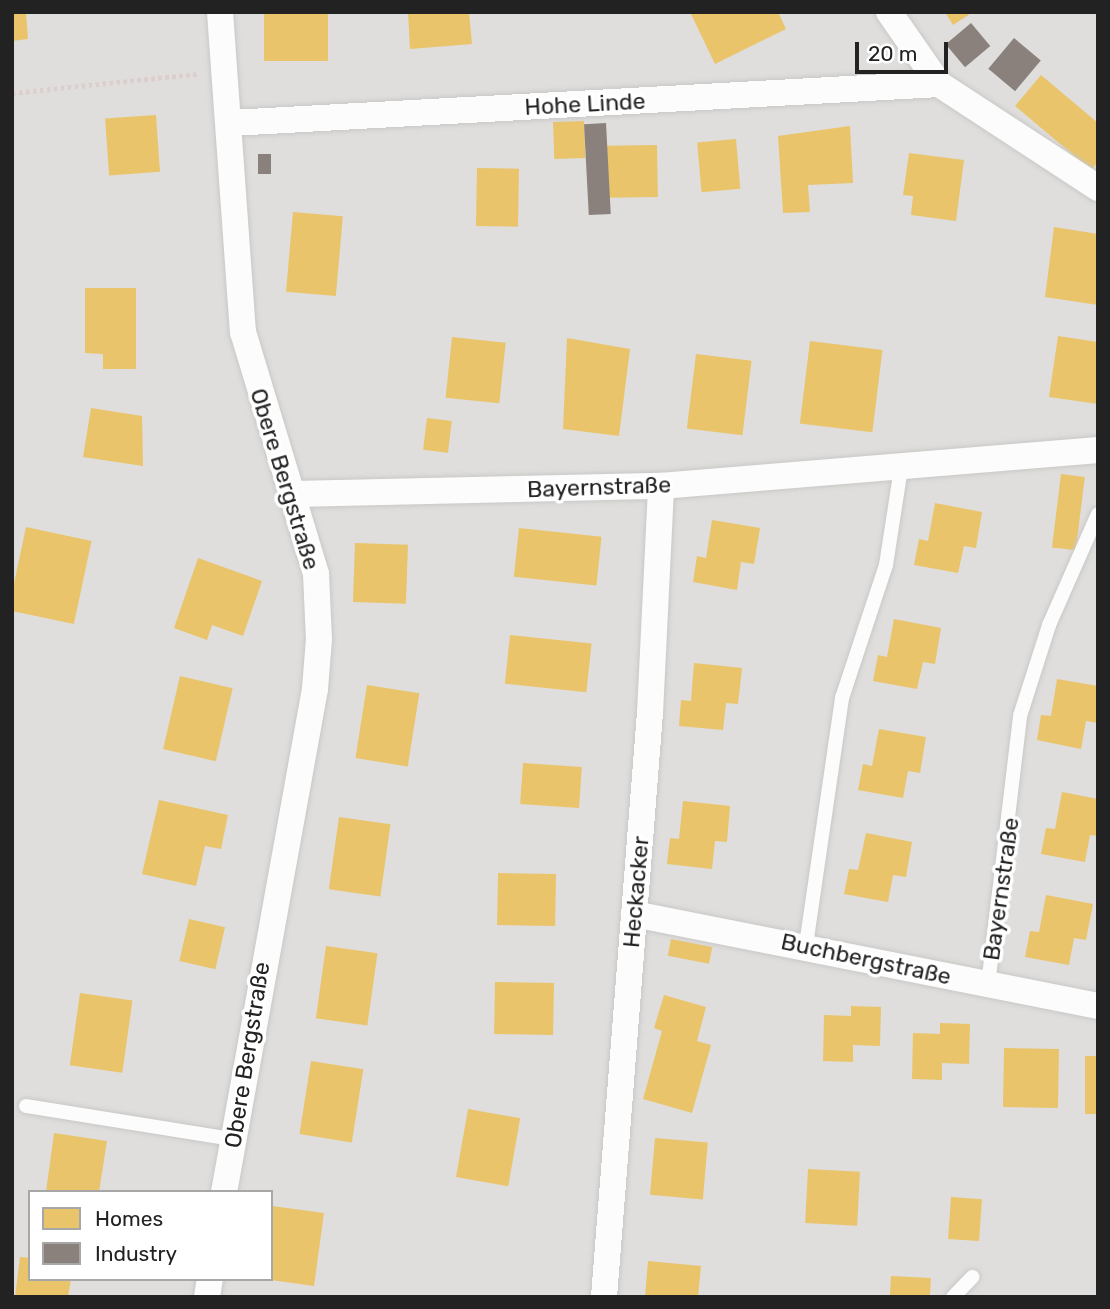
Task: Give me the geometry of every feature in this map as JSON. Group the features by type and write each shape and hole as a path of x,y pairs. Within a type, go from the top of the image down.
{"street":[{"name":"Obere Bergstraße","path":"220,12 231,122 243,332 261,408 295,494 316,574 315,689 224,1190"},
{"path":"889,12 939,85 1098,188"},
{"name":"Hohe Linde","path":"231,122 939,85"},
{"name":"Bayernstraße","path":"295,494 661,486 902,462 1098,450"},
{"name":"Heckacker","path":"604,1297 634,914 661,486"},
{"name":"Buchbergstraße","path":"634,914 806,945 1098,1006"}],"lane":[{"path":"806,945 842,698 886,565 902,462"},
{"name":"Bayernstraße","path":"988,985 1020,716 1049,625 1098,514"},
{"path":"26,1106 233,1139"},
{"path":"953,1297 972,1277"}],"path":[{"path":"12,93 225,68"}],"shaded area":[{"path":"12,12 1098,12 1098,1297 12,1297"}],"building: Homes":[{"path":"12,12 26,12 28,39 12,41"},
{"path":"264,12 328,12 328,61 264,61"},
{"path":"408,12 469,12 472,44 410,49"},
{"path":"690,12 778,12 786,29 715,64"},
{"path":"945,12 973,12 953,25"},
{"path":"1041,75 1098,123 1098,162 1091,170 1015,106"},
{"path":"156,115 160,172 109,175 105,119"},
{"path":"584,121 585,158 554,159 553,122"},
{"path":"850,126 853,183 808,185 810,212 783,213 778,136"},
{"path":"736,139 740,189 702,192 697,142"},
{"path":"657,145 658,197 608,198 607,146"},
{"path":"909,153 964,160 956,221 911,215 913,196 903,195"},
{"path":"477,168 519,169 518,227 476,226"},
{"path":"293,212 343,216 336,296 286,292"},
{"path":"1054,227 1098,234 1098,305 1045,297"},
{"path":"85,288 136,288 136,369 103,369 103,354 85,353"},
{"path":"1058,336 1098,342 1098,404 1049,397"},
{"path":"452,337 506,343 499,403 446,398"},
{"path":"567,338 630,349 619,436 563,429"},
{"path":"810,341 882,350 872,432 800,423"},
{"path":"696,354 752,361 742,435 687,428"},
{"path":"91,408 142,416 143,466 83,457"},
{"path":"427,418 452,421 448,453 423,450"},
{"path":"1061,474 1085,477 1076,550 1052,547"},
{"path":"935,503 982,512 976,548 964,546 958,573 914,565 919,539 928,541"},
{"path":"712,520 760,528 754,564 741,562 737,590 693,582 697,556 706,558"},
{"path":"26,527 92,541 74,624 12,611 12,593"},
{"path":"519,528 602,537 596,585 514,577"},
{"path":"355,543 408,545 406,604 353,602"},
{"path":"198,558 262,581 243,636 212,625 207,640 174,628"},
{"path":"894,619 941,628 935,664 923,662 917,689 873,681 878,655 887,657"},
{"path":"510,635 592,644 586,692 505,684"},
{"path":"694,663 742,668 738,704 726,703 723,730 679,726 681,700 691,701"},
{"path":"180,676 233,688 216,761 163,749"},
{"path":"1057,679 1098,686 1098,723 1086,721 1081,749 1037,740 1041,715 1051,716"},
{"path":"367,685 419,693 408,766 355,758"},
{"path":"879,729 926,737 920,773 908,771 903,798 858,790 863,764 872,766"},
{"path":"523,763 582,767 579,808 520,804"},
{"path":"1062,792 1098,799 1098,836 1090,835 1085,862 1041,854 1046,828 1055,829"},
{"path":"159,800 228,815 221,849 205,846 196,886 142,874"},
{"path":"683,801 730,806 727,842 715,841 712,869 667,864 670,838 679,839"},
{"path":"339,817 390,824 380,897 329,889"},
{"path":"866,833 912,842 906,877 893,875 888,902 844,894 849,869 858,870"},
{"path":"498,873 556,874 555,926 497,925"},
{"path":"1046,895 1093,904 1086,940 1074,938 1069,965 1025,957 1030,931 1039,932"},
{"path":"189,919 225,927 215,969 179,961"},
{"path":"671,939 712,947 709,964 668,956"},
{"path":"326,946 377,953 367,1026 316,1018"},
{"path":"495,982 554,983 553,1035 494,1034"},
{"path":"80,993 132,1000 122,1073 70,1065"},
{"path":"664,995 706,1007 697,1041 711,1045 692,1113 643,1099 662,1031 654,1028"},
{"path":"851,1006 881,1007 880,1046 853,1045 853,1062 823,1061 824,1015 851,1016"},
{"path":"940,1023 970,1024 969,1064 942,1063 942,1080 912,1079 913,1033 940,1034"},
{"path":"1004,1048 1059,1049 1058,1108 1003,1107"},
{"path":"1085,1056 1098,1056 1098,1114 1085,1114"},
{"path":"311,1061 363,1069 352,1142 299,1134"},
{"path":"468,1109 520,1118 508,1186 456,1177"},
{"path":"54,1133 107,1141 99,1190 46,1190"},
{"path":"655,1138 708,1143 703,1199 650,1195"},
{"path":"808,1169 860,1172 857,1226 805,1223"},
{"path":"951,1197 982,1199 979,1241 948,1239"},
{"path":"273,1206 324,1213 314,1286 273,1280"},
{"path":"20,1257 28,1258 28,1281 71,1281 68,1297 15,1297"},
{"path":"648,1261 701,1266 698,1297 645,1297"},
{"path":"891,1276 931,1278 930,1297 890,1297"}],"building: Industry":[{"path":"971,23 990,46 965,67 946,44"},
{"path":"1014,38 1041,60 1015,91 988,69"},
{"path":"606,123 611,214 589,215 584,124"},
{"path":"258,154 271,154 271,174 258,174"}]}
